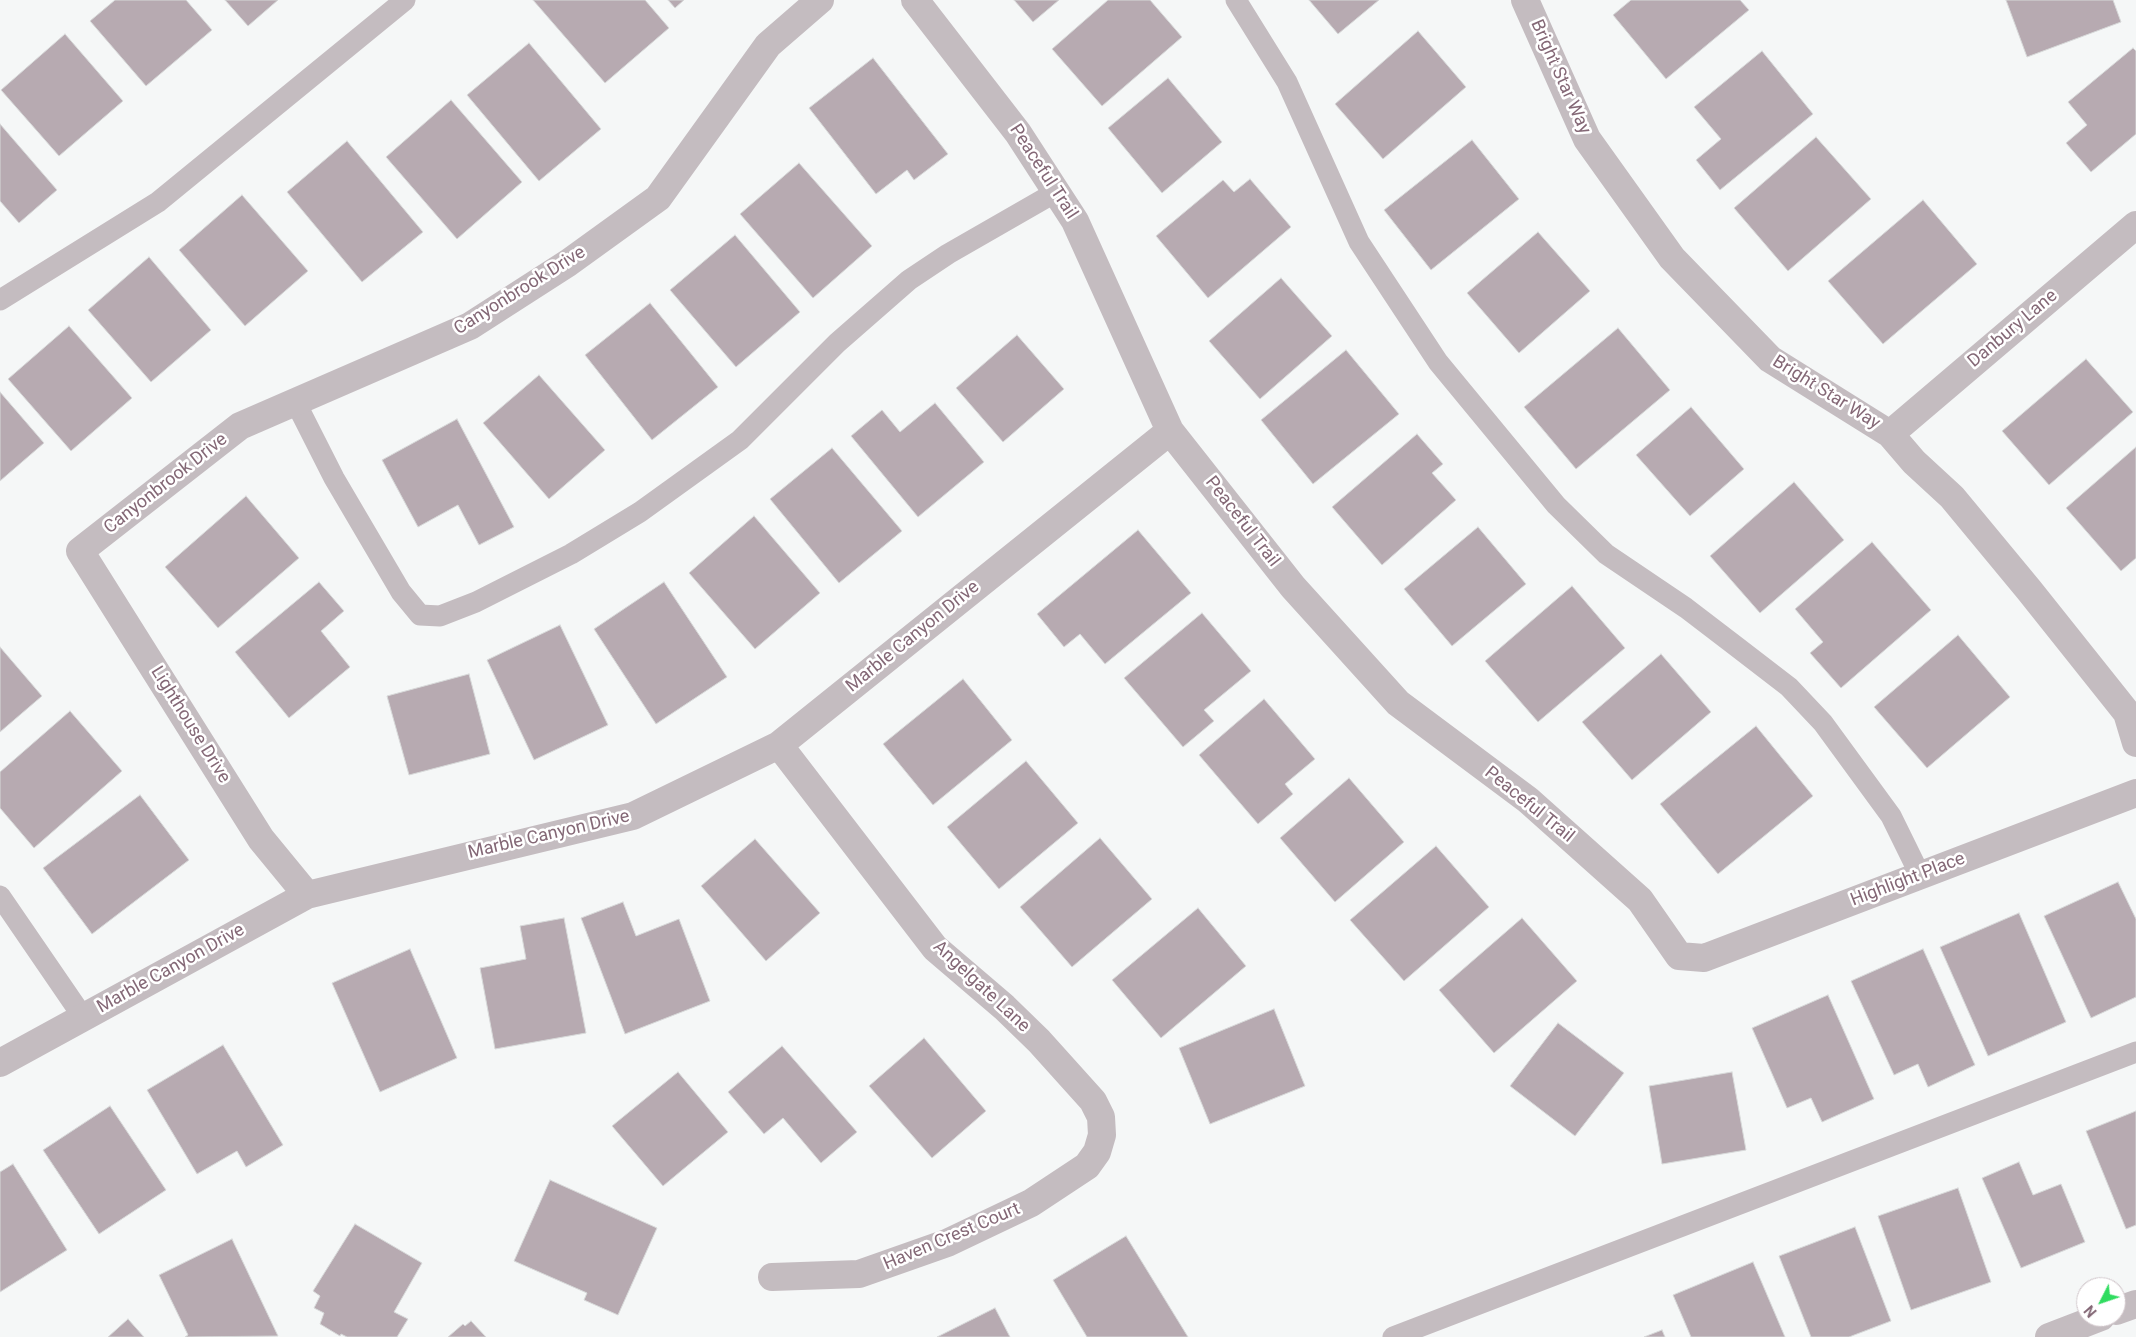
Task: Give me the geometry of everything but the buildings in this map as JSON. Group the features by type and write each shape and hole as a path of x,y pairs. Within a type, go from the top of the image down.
{"street":[{"name":"Canyonbrook Drive","path":"80,551 240,426 470,326 568,263 658,198 768,45 820,0"},
{"name":"Peaceful Trail","path":"915,0 1018,132 1075,221 1170,431 1293,587 1398,703 1528,800 1640,900 1679,956"},
{"name":"Bright Star Way","path":"1525,0 1587,139 1672,258 1770,359 1890,434 1914,462 1952,497 2029,590 2126,713 2136,743"},
{"name":"Danbury Lane","path":"1890,434 2136,224"},
{"name":"Marble Canyon Drive","path":"0,1062 307,895 633,816 779,745 1170,431"},
{"name":"Lighthouse Drive","path":"80,551 261,839 307,895"},
{"name":"Angelgate Lane","path":"779,745 935,948 1018,1020 1093,1101 1101,1117 1102,1135"},
{"name":"Highlight Place","path":"1679,956 1704,958 2136,793"},
{"name":"Haven Crest Court","path":"772,1277 859,1274 947,1243 1031,1203 1087,1166 1097,1152 1102,1135"},
{"path":"2049,1337 2076,1327"}],"lane":[{"path":"0,300 158,202 405,0"},
{"path":"1236,0 1287,82 1359,242 1438,362 1556,505 1606,554 1686,608 1737,646 1789,687 1823,723 1891,816 1920,875"},
{"path":"296,403 334,478 401,592 420,615 440,616 476,602 571,554 640,512 740,440 836,343 909,280 948,254 1056,192"},
{"path":"0,896 82,1017"},
{"path":"1393,1337 2136,1052"}]}
